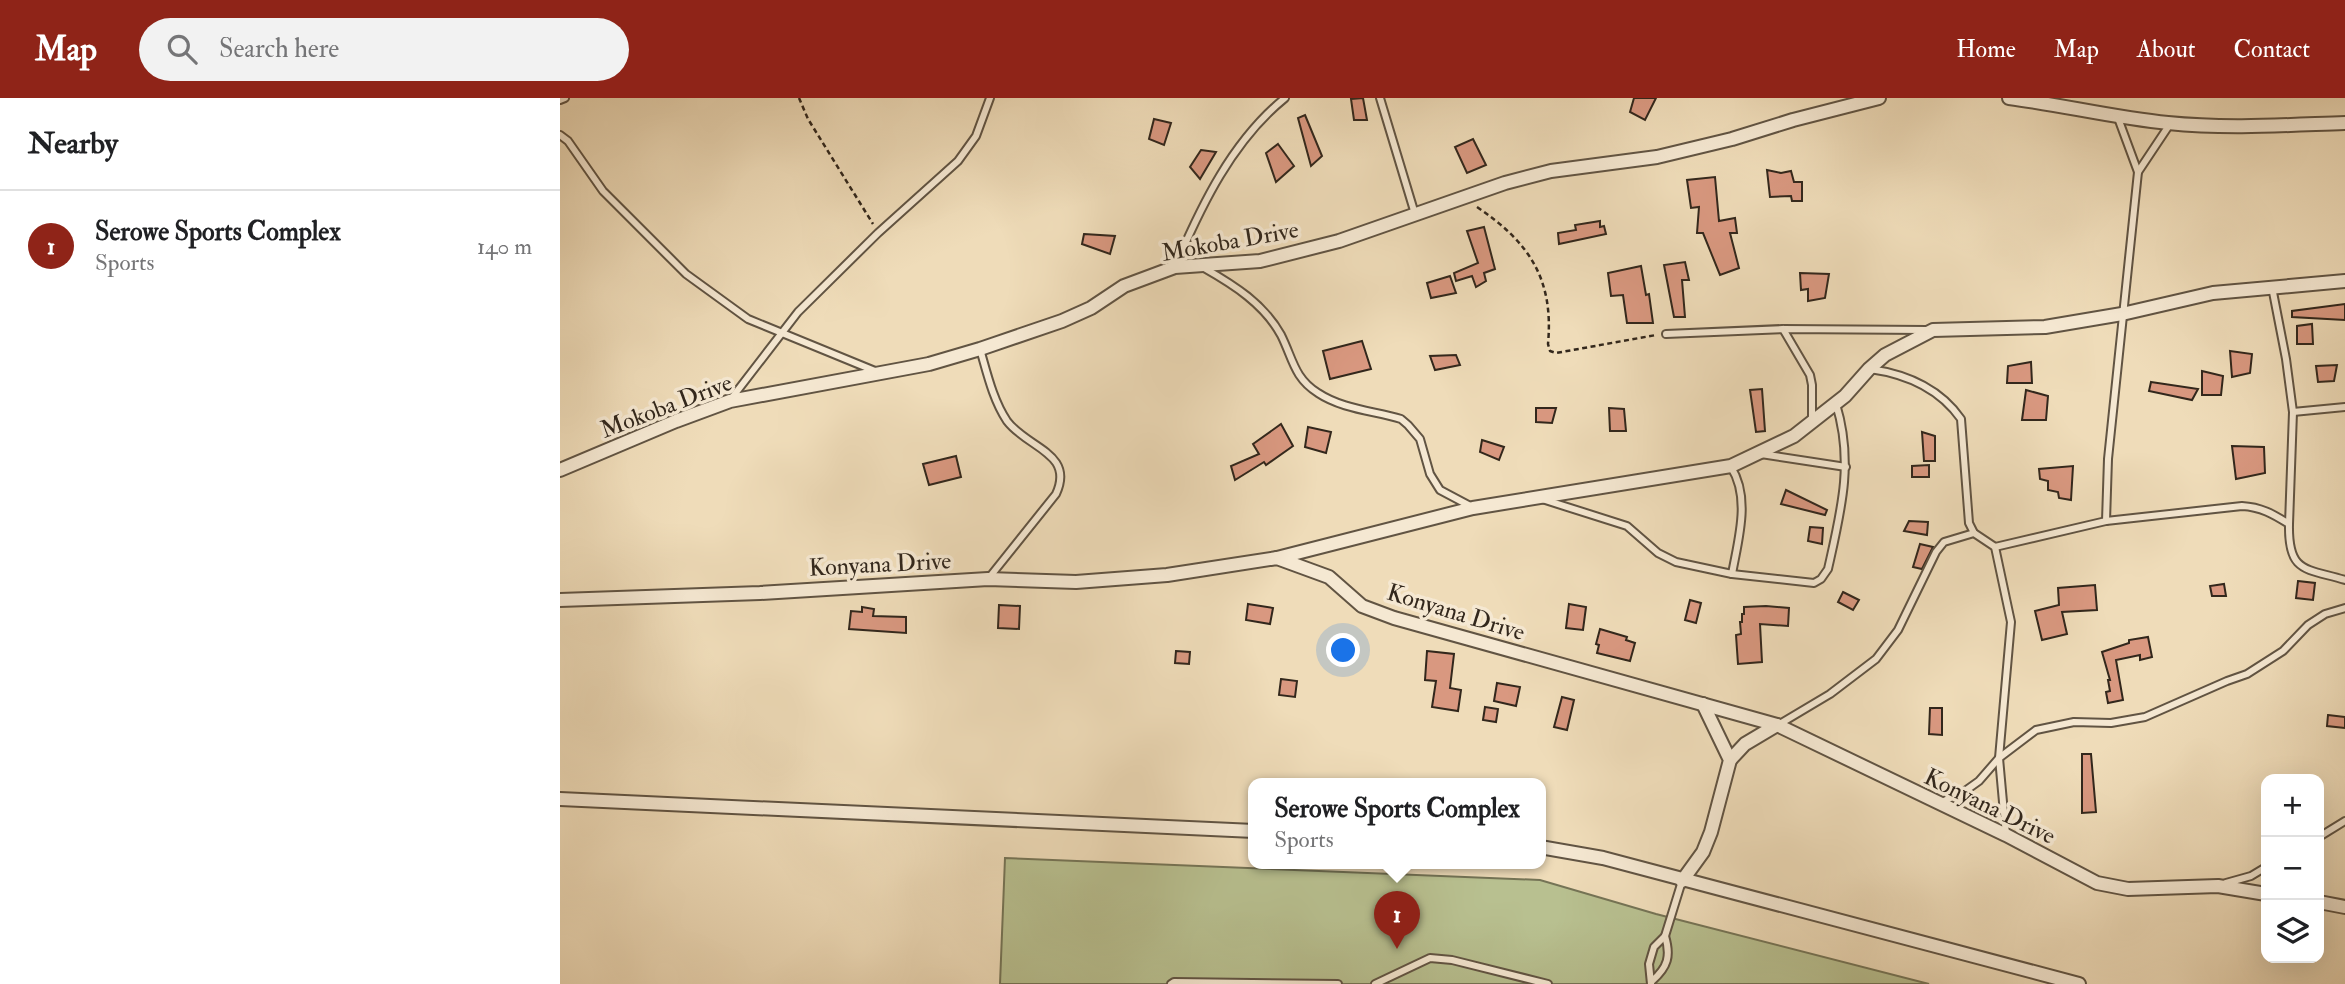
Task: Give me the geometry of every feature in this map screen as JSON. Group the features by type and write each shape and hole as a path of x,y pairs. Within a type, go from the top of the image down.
{"street":[{"name":"Mokoba Drive","path":"560,470 730,401 929,364 980,349 1062,321 1091,308 1124,286 1175,267 1260,261 1339,242 1462,197 1551,171 1657,157 1879,98"},
{"path":"2010,98 2170,123 2222,126 2345,123"},
{"path":"1278,558 1473,508 1731,466 1794,436 1836,404 1868,369 1894,349 1933,330 2045,327 2122,314 2213,293 2345,281"},
{"name":"Konyana Drive","path":"560,600 760,593 988,579 1076,582 1167,575 1278,558 1329,577 1362,606 1394,618 1777,725 2006,835 2096,883 2128,889 2218,886 2261,893"},
{"path":"1703,704 1730,760"},
{"path":"1682,881 1703,852 1711,832 1730,760 1745,744 1777,725"},
{"path":"560,799 1248,831"},
{"path":"1546,848 1603,858 2079,984"},
{"path":"2324,903 2345,907"}],"lane":[{"path":"560,100 565,98"},
{"path":"730,401 782,331 824,285 958,161 976,136 990,98"},
{"path":"1175,267 1197,214 1220,176 1261,121 1285,98"},
{"path":"1380,98 1415,216"},
{"path":"2106,521 2109,459 2137,172 2118,117"},
{"path":"2137,172 2170,123"},
{"path":"560,135 568,141 603,191 686,274 748,318 880,373"},
{"path":"1200,265 1258,304 1280,334 1297,375 1315,391 1330,401 1401,419 1408,425 1420,439 1430,474 1440,490 1473,508"},
{"path":"2272,287 2293,412 2288,545 2292,558 2301,566 2345,580"},
{"path":"1666,334 1783,329 1933,330"},
{"path":"1783,329 1810,375 1812,422"},
{"path":"980,349 995,397 1007,421 1021,435 1055,459 1061,469 1062,482 1056,494 988,579"},
{"path":"1868,369 1893,372 1923,385 1951,406 1961,419 1968,516 1974,533 1995,547 2011,622 1999,758 2006,835"},
{"path":"1537,498 1627,526 1658,553 1676,562 1731,574 1814,583 1822,579 1828,569 1844,495 1844,429 1836,404"},
{"path":"2293,412 2345,407"},
{"path":"1760,454 1846,467"},
{"path":"1731,466 1738,477 1741,494 1738,542 1731,574"},
{"path":"1995,547 2106,521 2242,506 2255,506 2289,524"},
{"path":"1777,725 1830,694 1876,659 1898,630 1936,552 1944,542 1974,533"},
{"path":"1938,804 1979,781 1999,758 2036,730 2074,722 2111,723 2145,717 2247,674 2283,651 2316,619 2345,608"},
{"path":"2324,834 2345,821"},
{"path":"2218,886 2251,876 2261,870"},
{"path":"1652,983 1648,964 1654,947 1665,936 1682,881"},
{"path":"1652,983 1665,970 1670,951 1665,936"},
{"path":"1375,984 1430,958 1452,960 1548,984"},
{"path":"1171,984 1338,984"}],"path":[{"path":"799,98 808,119 878,233"},
{"path":"1462,197 1506,229 1539,270 1547,298 1550,351 1556,353 1666,334"}],"green space":[{"path":"1005,858 1540,880 1656,914 1929,984 1000,984"}],"building":[{"path":"1363,98 1367,120 1354,120 1351,99"},
{"path":"1634,98 1656,98 1645,120 1630,112"},
{"path":"1305,115 1322,156 1311,166 1298,118"},
{"path":"1154,119 1171,123 1164,145 1149,139"},
{"path":"1473,139 1486,165 1467,173 1455,147"},
{"path":"1278,144 1294,166 1276,182 1266,153"},
{"path":"1201,150 1216,152 1200,179 1190,167"},
{"path":"1767,170 1781,173 1791,171 1794,182 1802,182 1802,201 1792,201 1791,196 1770,197"},
{"path":"1715,177 1719,221 1735,218 1737,233 1730,233 1739,268 1720,275 1703,233 1697,233 1699,207 1691,208 1687,180"},
{"path":"1600,221 1600,227 1604,226 1606,234 1559,244 1558,233 1576,230 1575,225"},
{"path":"1484,227 1495,269 1484,273 1486,281 1476,287 1472,276 1456,281 1454,273 1478,263 1467,231"},
{"path":"1084,234 1115,236 1110,254 1082,244"},
{"path":"1685,262 1689,280 1682,280 1685,317 1674,317 1664,265"},
{"path":"1641,266 1653,323 1627,323 1623,295 1611,296 1608,273"},
{"path":"1800,273 1829,274 1825,298 1808,301 1808,289 1801,290"},
{"path":"1450,276 1456,293 1431,298 1427,283"},
{"path":"2345,304 2345,320 2292,317 2292,311"},
{"path":"2312,324 2313,344 2297,344 2297,326"},
{"path":"1362,341 1371,369 1330,379 1323,351"},
{"path":"2230,351 2252,354 2250,373 2232,377"},
{"path":"1456,355 1460,365 1435,370 1430,356"},
{"path":"2031,362 2032,383 2007,383 2008,366"},
{"path":"2337,365 2334,381 2318,382 2316,366"},
{"path":"2202,371 2223,376 2221,395 2202,395"},
{"path":"2151,382 2198,389 2192,400 2149,391"},
{"path":"1762,389 1765,431 1756,432 1750,390"},
{"path":"2026,390 2048,396 2046,420 2022,420"},
{"path":"1536,408 1556,408 1552,423 1536,422"},
{"path":"1609,408 1624,409 1626,431 1610,431"},
{"path":"1281,424 1293,446 1266,465 1264,462 1235,480 1231,466 1259,454 1253,444"},
{"path":"1308,427 1331,432 1326,453 1305,447"},
{"path":"1922,432 1935,436 1935,461 1924,461"},
{"path":"1482,440 1504,447 1499,460 1480,452"},
{"path":"2232,446 2264,447 2265,473 2236,479"},
{"path":"956,456 961,477 929,485 923,464"},
{"path":"1929,465 1929,477 1912,477 1912,466"},
{"path":"2073,466 2071,500 2059,498 2058,492 2048,490 2048,481 2040,479 2039,469"},
{"path":"1786,490 1827,510 1825,515 1781,504"},
{"path":"1909,521 1928,522 1927,535 1904,531"},
{"path":"1810,527 1823,528 1822,544 1808,541"},
{"path":"1920,544 1933,547 1922,569 1913,567"},
{"path":"2298,581 2315,583 2313,600 2296,598"},
{"path":"2224,584 2226,596 2212,596 2210,586"},
{"path":"2095,585 2097,610 2062,612 2067,634 2042,640 2035,611 2059,605 2058,588"},
{"path":"1843,592 1859,600 1853,610 1838,602"},
{"path":"1690,600 1701,603 1696,623 1685,620"},
{"path":"1248,604 1273,608 1270,624 1246,620"},
{"path":"1569,604 1586,607 1583,630 1566,628"},
{"path":"999,605 1020,606 1019,629 998,628"},
{"path":"862,607 874,609 873,616 906,617 906,633 849,629 851,611 862,612"},
{"path":"1744,607 1789,608 1788,626 1760,624 1762,662 1738,664 1736,635 1741,634 1740,622"},
{"path":"1600,629 1627,637 1626,640 1635,643 1630,661 1597,653 1599,645 1596,644"},
{"path":"2148,637 2152,657 2140,660 2140,655 2116,660 2123,700 2108,703 2106,692 2110,691 2110,680 2102,652 2129,643 2129,640"},
{"path":"1176,651 1190,652 1189,664 1175,663"},
{"path":"1427,651 1454,654 1450,688 1461,690 1458,711 1432,707 1436,681 1425,680"},
{"path":"1281,679 1297,681 1295,697 1279,695"},
{"path":"1497,683 1520,687 1516,706 1494,701"},
{"path":"1562,697 1574,700 1567,730 1554,727"},
{"path":"1485,707 1498,709 1496,722 1483,720"},
{"path":"1930,708 1942,708 1942,735 1929,734"},
{"path":"2328,715 2345,717 2345,728 2327,726"},
{"path":"2082,754 2091,754 2096,812 2082,813"}],"place":[{"name":"Serowe Sports Complex","path":"1397,949"}]}
